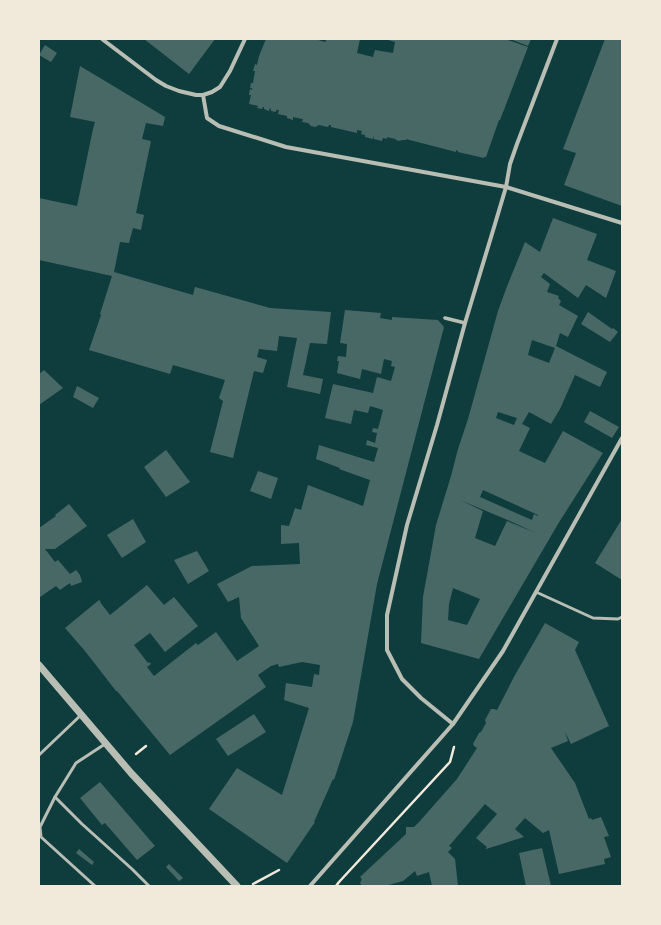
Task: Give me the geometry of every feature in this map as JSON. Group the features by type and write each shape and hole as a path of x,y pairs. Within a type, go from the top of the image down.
{"street":[{"path":"102,39 166,86 196,95 203,95 220,87 230,71 245,39"},
{"path":"454,724 421,698 402,679 387,650 387,614 407,525 437,425 465,322 506,187 510,164 557,39"},
{"path":"203,95 207,118 219,126 286,147 506,187 622,223"},
{"path":"445,318 465,322"},
{"path":"310,886 454,724 503,651 622,438"},
{"path":"39,665 105,744 237,886"}],"lane":[{"path":"536,592 592,618 618,619 622,617"},
{"path":"39,755 81,715"},
{"path":"96,886 41,837 40,827 55,797 76,763 105,744"},
{"path":"55,797 149,886"}],"path":[{"path":"336,886 450,762 454,747 454,724"},
{"path":"249,886 279,870"}],"building":[{"path":"144,39 215,39 189,74"},
{"path":"266,39 315,39 325,42 327,39 360,39 357,53 373,57 375,50 393,53 395,42 385,39 505,39 528,47 486,157 484,158 406,139 398,141 387,137 387,139 383,138 382,141 374,139 374,136 373,139 365,137 365,135 361,134 362,131 357,130 357,133 331,127 331,125 328,127 319,125 315,127 308,123 302,122 303,119 293,117 293,120 287,118 287,116 278,114 279,110 276,110 276,112 271,111 270,108 269,111 264,109 264,107 262,109 257,108 258,106 249,104 251,95 249,95 250,89 252,90 252,88 250,88 251,83 253,83 255,71 253,71 255,64 257,65"},
{"path":"510,39 531,39 528,46"},
{"path":"605,39 622,39 622,206 564,185 576,153 563,149"},
{"path":"45,45 57,53 51,62 39,55"},
{"path":"80,66 165,117 163,126 146,123 142,139 151,141 136,213 144,215 141,230 133,228 129,243 120,242 114,272 193,295 195,287 270,308 331,312 327,344 310,343 303,375 323,379 320,394 287,387 297,338 279,336 277,351 259,349 257,357 267,360 263,373 254,371 233,458 210,452 223,401 219,398 225,380 173,365 170,374 89,350 112,276 39,260 39,198 77,206 95,122 70,117"},
{"path":"553,218 597,234 587,260 616,271 606,298 586,285 578,298 544,273 541,277 550,284 547,292 559,296 558,298 561,301 559,305 578,316 568,337 560,333 556,346 607,372 600,387 575,375 560,409 551,424 529,412 522,424 530,428 519,451 545,463 563,431 603,453 558,524 479,659 421,643 423,597 436,525 468,419 498,311 525,242 540,252","holes":["532,340 555,348 549,363 528,355","498,412 517,418 514,425 496,418","483,490 538,515 538,516 534,514 532,520 480,497","460,500 536,533 507,521 495,546 475,538 483,511","453,588 480,599 467,625 448,620 449,604"]},
{"path":"345,310 381,313 380,318 392,320 392,317 438,320 444,327 377,584 353,722 334,780 333,779 315,822 287,863 209,809 237,768 282,795 309,708 284,700 286,683 312,687 314,674 319,675 320,665 302,662 279,667 278,664 271,666 258,675 266,687 170,755 65,628 99,600 110,615 147,585 164,605 174,597 198,626 165,652 150,633 134,645 148,663 149,662 151,664 147,667 154,676 196,643 198,645 216,632 237,661 259,646 241,618 239,597 228,602 217,584 252,566 300,564 299,543 281,544 281,525 289,526 295,508 301,510 308,485 363,506 370,480 316,459 319,445 374,462 378,448 366,445 367,440 375,443 377,433 372,432 373,428 378,429 383,410 370,406 368,413 354,410 351,424 325,418 333,384 373,393 377,377 391,381 395,367 391,366 392,361 384,359 381,374 362,369 360,379 337,373 339,361 337,361 338,356 346,357 347,344 340,343"},
{"path":"588,312 618,332 610,342 581,324"},
{"path":"44,370 63,388 39,405 39,374"},
{"path":"77,386 99,398 93,408 73,397"},
{"path":"590,411 619,427 612,438 584,422"},
{"path":"166,450 190,482 166,497 144,467"},
{"path":"258,471 278,478 271,499 250,491"},
{"path":"69,504 87,526 55,549 45,549 55,562 58,560 70,574 76,570 80,575 82,582 71,586 70,583 60,590 56,586 40,597 39,528 56,516 55,515"},
{"path":"133,519 146,542 122,558 107,535"},
{"path":"622,519 622,580 595,563"},
{"path":"197,551 209,571 188,584 174,560"},
{"path":"545,623 579,642 575,650 609,726 571,744 565,732 568,741 551,748 575,783 589,819 591,818 592,820 601,817 609,836 604,837 611,857 604,859 605,864 559,874 549,830 543,833 525,818 515,829 524,837 486,849 487,847 476,838 497,814 485,804 449,846 452,848 448,852 455,859 458,886 432,886 429,872 417,876 415,871 403,881 385,886 362,886 360,883 362,879 360,877 406,834 406,827 414,827 419,822 457,779 477,748 473,744 486,723 485,720 491,709 497,710"},
{"path":"254,714 266,732 228,756 216,739"},
{"path":"100,782 155,846 137,860 105,823 102,825 80,798"},
{"path":"542,848 551,886 526,886 519,853"},
{"path":"79,849 94,862 92,865 76,853"},
{"path":"169,864 183,878 179,881 166,867"}]}
